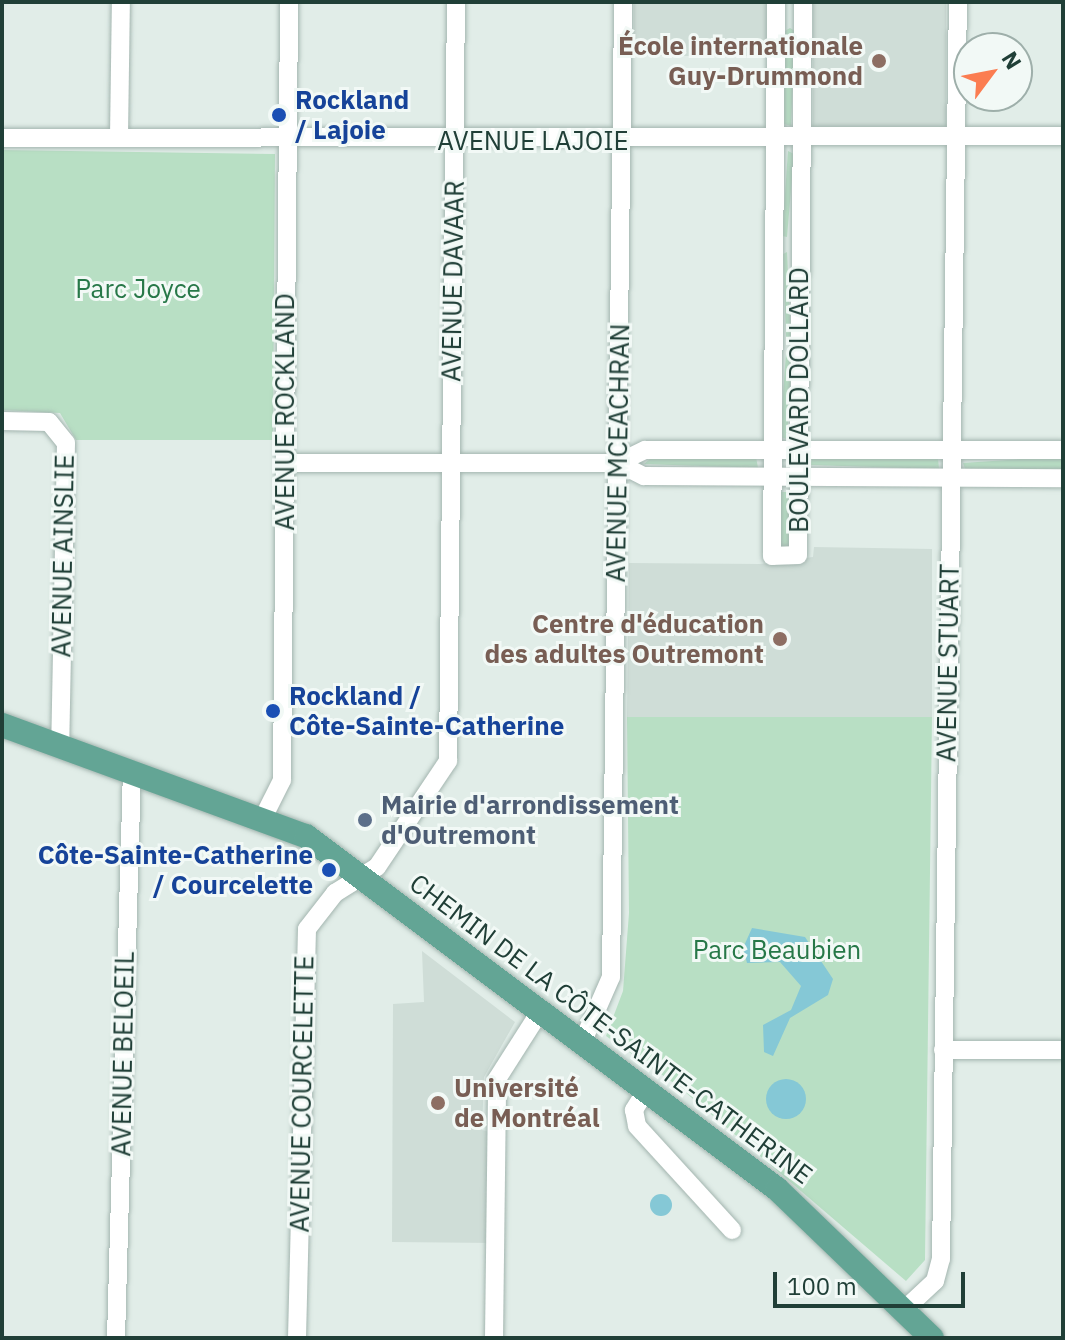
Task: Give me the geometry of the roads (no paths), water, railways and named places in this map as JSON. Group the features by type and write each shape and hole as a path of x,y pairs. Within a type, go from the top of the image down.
{"main road":[{"name":"CHEMIN DE LA CÔTE-SAINTE-CATHERINE","path":"2,725 264,816 363,877 789,1198 932,1338"}],"street":[{"path":"119,137 121,2"},
{"name":"AVENUE ROCKLAND","path":"264,816 282,785 289,2"},
{"name":"AVENUE DAVAAR","path":"363,877 430,797 448,761 456,2"},
{"name":"AVENUE MCEACHRAN","path":"583,1041 611,977 623,2"},
{"name":"BOULEVARD DOLLARD","path":"776,2 772,556 798,555 803,2"},
{"name":"AVENUE STUART","path":"905,1309 935,1281 941,1264 958,2"},
{"name":"AVENUE LAJOIE","path":"2,138 622,141 1063,136"},
{"name":"AVENUE AINSLIE","path":"2,421 49,422 66,443 60,745"},
{"path":"285,463 618,463 645,450 1063,450"},
{"path":"618,463 644,476 1063,478"},
{"name":"AVENUE BELOEIL","path":"116,1338 132,770"},
{"name":"AVENUE COURCELETTE","path":"297,1338 305,937 321,906 363,877"},
{"path":"494,1338 497,1079 541,1010"},
{"path":"943,1050 1063,1050"},
{"path":"647,1089 634,1110 637,1126 732,1230"}],"water":[{"path":"752,928 805,937 833,979 828,995 790,1018 773,1056 764,1052 763,1025 791,1010 801,986 780,962 747,963 743,948"},
{"path":"786,1079 800,1085 806,1099 800,1113 786,1119 772,1113 766,1099 772,1085"},
{"path":"661,1194 669,1197 672,1205 669,1213 661,1216 653,1213 650,1205 653,1197"}],"place":[{"name":"École internationale Guy-Drummond","path":"879,61"},
{"name":"Rockland / Lajoie","path":"279,115"},
{"name":"Centre d'éducation des adultes Outremont","path":"780,639"},
{"name":"Rockland / Côte-Sainte-Catherine","path":"273,711"},
{"name":"Mairie d'arrondissement d'Outremont","path":"365,820"},
{"name":"Côte-Sainte-Catherine / Courcelette","path":"329,870"},
{"name":"Université de Montréal","path":"438,1103"}],"park label":[{"name":"Parc Joyce","path":"138,289"},
{"name":"Parc Beaubien","path":"777,950"}]}
